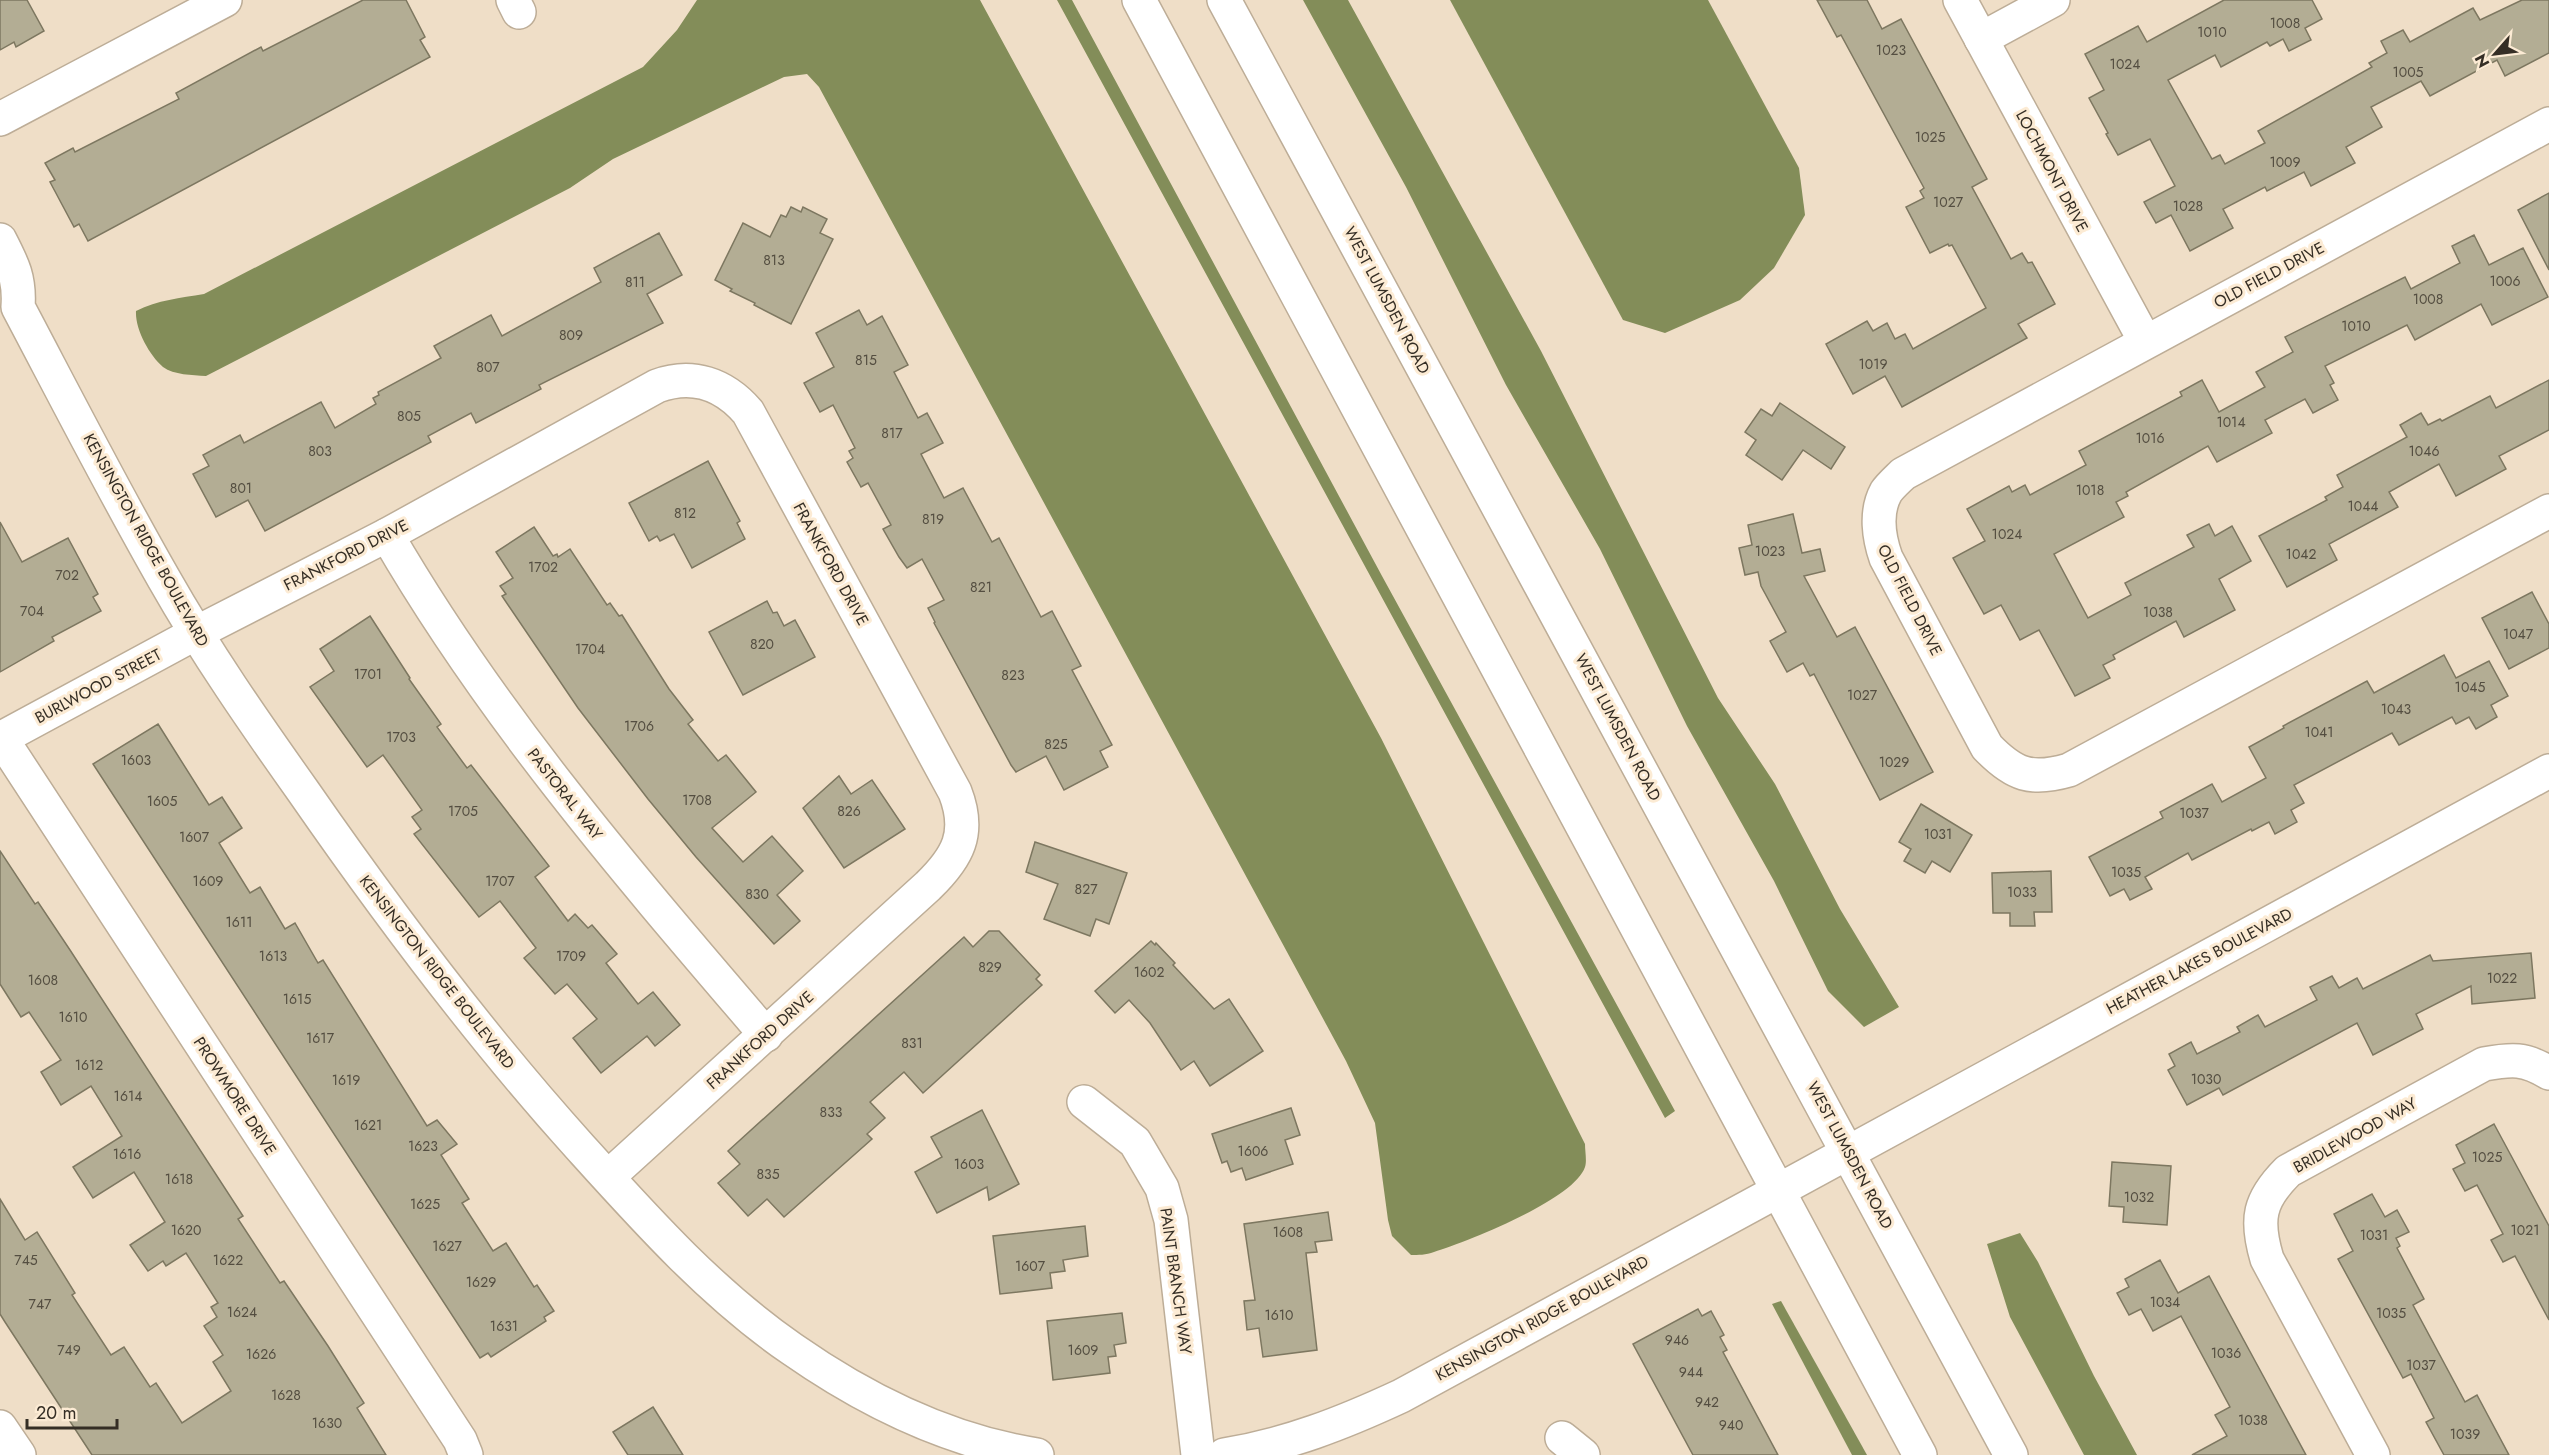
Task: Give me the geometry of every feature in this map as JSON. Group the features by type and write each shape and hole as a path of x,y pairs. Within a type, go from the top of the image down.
{"street":[{"path":"0,119 225,0"},
{"path":"1139,0 1920,1455"},
{"name":"WEST LUMSDEN ROAD","path":"1224,0 2011,1455"},
{"name":"LOCHMONT DRIVE","path":"1960,0 2145,341"},
{"path":"1981,39 2053,0"},
{"name":"OLD FIELD DRIVE","path":"2549,124 1903,474 1886,492 1880,513 1879,537 1886,558 1987,747 2004,765 2026,775 2048,776 2069,770 2549,511"},
{"name":"KENSINGTON RIDGE BOULEVARD","path":"0,240 14,267 19,287 9,303 163,579 196,633 263,735 404,934 537,1098 608,1178 700,1273 747,1315 826,1371 903,1413 949,1432 1013,1451 1037,1455"},
{"name":"FRANKFORD DRIVE","path":"196,633 387,535 657,386 672,381 697,381 716,386 738,400 748,411 955,792 962,815 961,839 957,850 937,878 608,1178"},
{"name":"PASTORAL WAY","path":"387,535 449,635 525,742 612,856 766,1035"},
{"name":"BURLWOOD STREET","path":"1,738 196,633"},
{"name":"PROWMORE DRIVE","path":"1,738 453,1430 466,1455"},
{"name":"HEATHER LAKES BOULEVARD","path":"1848,1151 2549,771"},
{"name":"BRIDLEWOOD WAY","path":"2373,1455 2267,1259 2260,1236 2262,1212 2271,1188 2288,1171 2484,1064 2506,1060 2532,1063 2549,1073"},
{"name":"PAINT BRANCH WAY","path":"1084,1102 1136,1142 1162,1188 1171,1220 1198,1455"},
{"name":"KENSINGTON RIDGE BOULEVARD","path":"1224,1455 1298,1439 1401,1396 1848,1151"},
{"path":"0,1427 19,1455"}],"shaded area":[{"path":"697,0 980,0 1381,738 1585,1144 1585,1167 1577,1180 1561,1193 1517,1218 1431,1253 1411,1255 1392,1236 1375,1123 1346,1061 819,87 807,74 784,77 613,159 570,188 206,376 167,370 148,349 140,333 136,311 161,302 204,294 643,67 677,30"},
{"path":"1057,0 1072,0 1382,576 1675,1111 1665,1118"},
{"path":"1303,0 1348,0 1541,351 1718,698 1775,784 1840,909 1899,1007 1864,1027 1828,991 1774,881 1687,726 1600,549 1506,385 1406,187"},
{"path":"1450,0 1708,0 1799,168 1805,215 1774,268 1740,300 1665,333 1623,320"},
{"path":"2020,1233 2038,1262 2094,1376 2137,1455 2084,1455 2010,1317 1987,1244"},
{"path":"1781,1301 1867,1455 1852,1455 1772,1304"}],"building":[{"path":"0,0 27,0 44,31 16,47 14,42 0,50"},
{"path":"363,0 406,0 425,37 420,40 430,57 88,241 79,224 74,227 50,182 55,180 45,163 73,148 75,152 179,99 176,93 261,47 263,51"},
{"path":"1817,0 1867,0 1882,29 1901,19 1987,179 1972,187 2011,259 2022,253 2028,263 2032,262 2055,304 2018,324 2027,338 1902,407 1885,376 1853,394 1826,344 1867,321 1873,331 1887,323 1895,339 1905,334 1913,349 1986,308 1952,245 1948,244 1930,253 1906,207 1924,198 1920,191 1924,188 1841,35 1837,37"},
{"path":"2224,0 2312,0 2322,19 2305,28 2311,40 2289,51 2283,39 2270,46 2267,42 2221,67 2215,55 2168,80 2212,159 2220,155 2225,164 2265,143 2258,131 2372,67 2369,63 2387,53 2381,41 2403,30 2410,42 2473,8 2480,20 2522,0 2549,0 2549,53 2505,76 2497,60 2430,96 2421,81 2371,107 2382,127 2346,147 2355,163 2311,186 2304,172 2267,191 2265,187 2223,209 2233,228 2190,251 2171,215 2156,223 2144,202 2175,186 2150,139 2118,155 2106,134 2108,133 2089,98 2104,90 2085,54 2138,26 2147,42"},
{"path":"2549,193 2549,270 2518,210"},
{"path":"791,207 801,212 803,207 827,219 820,233 833,239 791,324 754,305 755,303 730,291 732,289 715,280 743,223 770,237 781,215 786,217"},
{"path":"659,233 682,275 647,294 663,323 539,385 541,389 476,423 471,413 428,436 431,442 265,531 248,500 216,517 193,474 209,466 203,455 240,435 244,443 321,402 335,428 376,404 373,398 379,395 378,392 441,358 434,346 491,315 502,336 601,282 594,268"},
{"path":"2474,235 2489,265 2523,248 2548,297 2492,325 2481,304 2415,340 2407,325 2325,366 2334,383 2330,385 2338,400 2313,413 2305,399 2265,420 2272,433 2217,462 2208,446 2126,492 2128,496 2116,502 2124,517 2054,554 2088,618 2131,595 2125,583 2194,547 2187,535 2209,524 2215,536 2232,526 2251,561 2219,579 2235,610 2184,637 2176,621 2113,655 2115,659 2103,665 2110,678 2075,696 2039,630 2020,640 2001,605 1984,614 1953,558 1985,541 1967,509 2009,486 2012,492 2025,485 2030,495 2086,465 2079,451 2182,396 2180,392 2202,380 2219,412 2265,387 2256,372 2293,352 2285,337 2405,277 2411,289 2460,263 2452,246"},
{"path":"859,310 867,325 882,316 908,365 894,372 918,418 927,413 943,443 921,454 944,498 963,488 992,542 999,538 1041,617 1052,611 1081,666 1072,670 1112,745 1100,751 1108,767 1064,790 1046,756 1016,772 1011,765 934,623 928,608 944,600 922,559 907,568 899,557 883,529 891,525 868,483 861,487 847,462 853,458 849,451 855,448 833,405 820,412 804,383 834,367 816,333"},
{"path":"2549,380 2549,430 2499,456 2506,469 2456,496 2439,464 2389,492 2398,507 2329,544 2337,560 2287,587 2259,536 2327,500 2325,497 2343,487 2337,475 2407,437 2400,425 2421,413 2428,425 2440,419 2442,421 2490,396 2496,408"},
{"path":"1780,403 1845,447 1831,469 1803,450 1782,480 1746,455 1756,440 1745,432 1761,409 1772,416"},
{"path":"708,461 740,521 737,523 745,539 692,568 674,534 660,541 657,536 649,541 629,503"},
{"path":"1793,514 1802,553 1820,549 1825,571 1804,576 1837,637 1855,627 1933,772 1880,800 1814,674 1810,676 1803,663 1787,672 1770,641 1786,632 1761,586 1758,572 1745,575 1739,548 1752,545 1748,525"},
{"path":"0,522 22,562 68,538 98,594 93,597 101,611 52,637 54,641 0,672"},
{"path":"534,527 553,556 557,554 558,557 570,549 607,605 610,603 619,616 622,615 669,689 693,720 688,724 718,761 726,755 756,792 712,828 743,862 772,836 803,871 777,895 800,921 774,944 696,857 648,799 578,708 502,596 506,594 500,586 513,578 496,552"},
{"path":"2532,592 2549,624 2549,648 2509,669 2482,618"},
{"path":"767,601 773,613 777,612 784,626 795,620 815,657 743,695 709,632"},
{"path":"370,616 409,679 441,724 437,727 467,768 471,765 549,866 535,877 568,921 575,914 588,928 592,925 617,954 606,963 638,1004 653,992 680,1025 655,1046 647,1036 601,1073 573,1038 597,1019 567,984 555,994 524,958 536,948 500,901 479,917 414,834 421,829 412,817 422,810 383,755 367,767 310,687 334,671 320,649"},
{"path":"2444,655 2456,678 2489,661 2508,696 2491,705 2497,717 2476,729 2469,717 2456,724 2452,717 2399,745 2392,733 2294,785 2304,803 2291,810 2297,822 2275,834 2269,822 2192,860 2188,853 2145,877 2152,889 2130,900 2124,889 2110,896 2089,857 2163,818 2160,812 2212,784 2222,802 2266,778 2249,747 2367,681 2374,693"},
{"path":"158,724 209,805 222,797 242,828 219,843 250,893 260,887 285,929 295,923 318,963 323,960 427,1126 437,1120 457,1144 441,1155 469,1199 462,1203 493,1251 506,1243 534,1287 537,1285 554,1311 544,1317 546,1321 491,1357 488,1353 480,1358 93,764"},
{"path":"839,776 851,794 872,780 905,829 844,868 803,808"},
{"path":"1921,804 1972,835 1950,872 1932,861 1925,873 1904,861 1911,849 1899,842"},
{"path":"1035,842 1127,873 1109,924 1096,919 1090,936 1044,919 1058,884 1026,872"},
{"path":"0,851 35,904 38,902 70,950 243,1216 238,1219 280,1283 284,1281 328,1346 364,1403 357,1408 386,1455 92,1455 5,1322 0,1314 0,1199 25,1240 37,1232 75,1293 72,1295 111,1355 124,1347 150,1387 156,1383 182,1423 231,1391 213,1362 223,1355 204,1326 217,1317 211,1307 218,1303 186,1253 166,1266 163,1261 148,1271 130,1245 165,1222 134,1172 93,1198 73,1167 122,1136 91,1086 61,1105 41,1072 61,1060 29,1012 21,1017 0,984"},
{"path":"2051,871 2052,912 2034,912 2035,926 2010,926 2010,913 1993,913 1992,873"},
{"path":"989,931 999,931 1040,975 1036,979 1042,985 923,1093 904,1072 870,1102 885,1118 867,1134 872,1139 784,1217 767,1199 748,1216 718,1183 740,1164 728,1151 964,937 973,947"},
{"path":"1151,941 1155,945 1156,943 1175,963 1173,965 1214,1009 1229,999 1263,1051 1210,1086 1194,1061 1181,1070 1150,1023 1129,1000 1115,1013 1095,991"},
{"path":"2531,953 2535,998 2472,1004 2471,986 2416,1014 2423,1029 2373,1055 2357,1023 2223,1095 2219,1088 2187,1105 2168,1070 2175,1066 2169,1054 2191,1042 2197,1054 2240,1032 2237,1027 2258,1015 2265,1027 2317,1000 2310,987 2332,976 2339,988 2357,978 2363,989 2430,955 2433,961"},
{"path":"1291,1108 1300,1135 1285,1140 1293,1164 1246,1180 1242,1168 1231,1172 1227,1161 1222,1163 1212,1134"},
{"path":"982,1110 1019,1184 989,1200 987,1187 937,1213 915,1172 942,1157 931,1137"},
{"path":"2494,1124 2549,1226 2549,1320 2515,1256 2503,1262 2491,1240 2503,1234 2477,1185 2465,1191 2453,1169 2465,1163 2456,1145"},
{"path":"2112,1162 2171,1166 2167,1225 2123,1222 2124,1207 2109,1206"},
{"path":"2372,1194 2385,1217 2397,1210 2409,1232 2396,1238 2400,1246 2397,1248 2424,1299 2413,1305 2465,1402 2477,1395 2509,1455 2444,1455 2426,1422 2434,1418 2411,1374 2403,1378 2338,1259 2353,1251 2334,1214"},
{"path":"1328,1212 1332,1240 1315,1242 1317,1252 1306,1253 1317,1350 1263,1357 1259,1328 1247,1330 1244,1301 1255,1300 1244,1224"},
{"path":"1085,1226 1088,1256 1063,1260 1065,1271 1050,1273 1052,1288 1000,1294 993,1236"},
{"path":"2160,1260 2178,1293 2209,1276 2306,1455 2192,1455 2227,1436 2215,1415 2230,1407 2181,1316 2153,1331 2141,1309 2129,1315 2117,1293 2129,1287 2125,1279"},
{"path":"1698,1309 1702,1316 1711,1311 1724,1335 1720,1337 1727,1350 1723,1352 1778,1455 1693,1455 1633,1344"},
{"path":"1122,1313 1126,1343 1114,1345 1116,1356 1108,1357 1110,1373 1053,1380 1047,1321"},
{"path":"653,1407 683,1455 628,1455 613,1432"}]}
